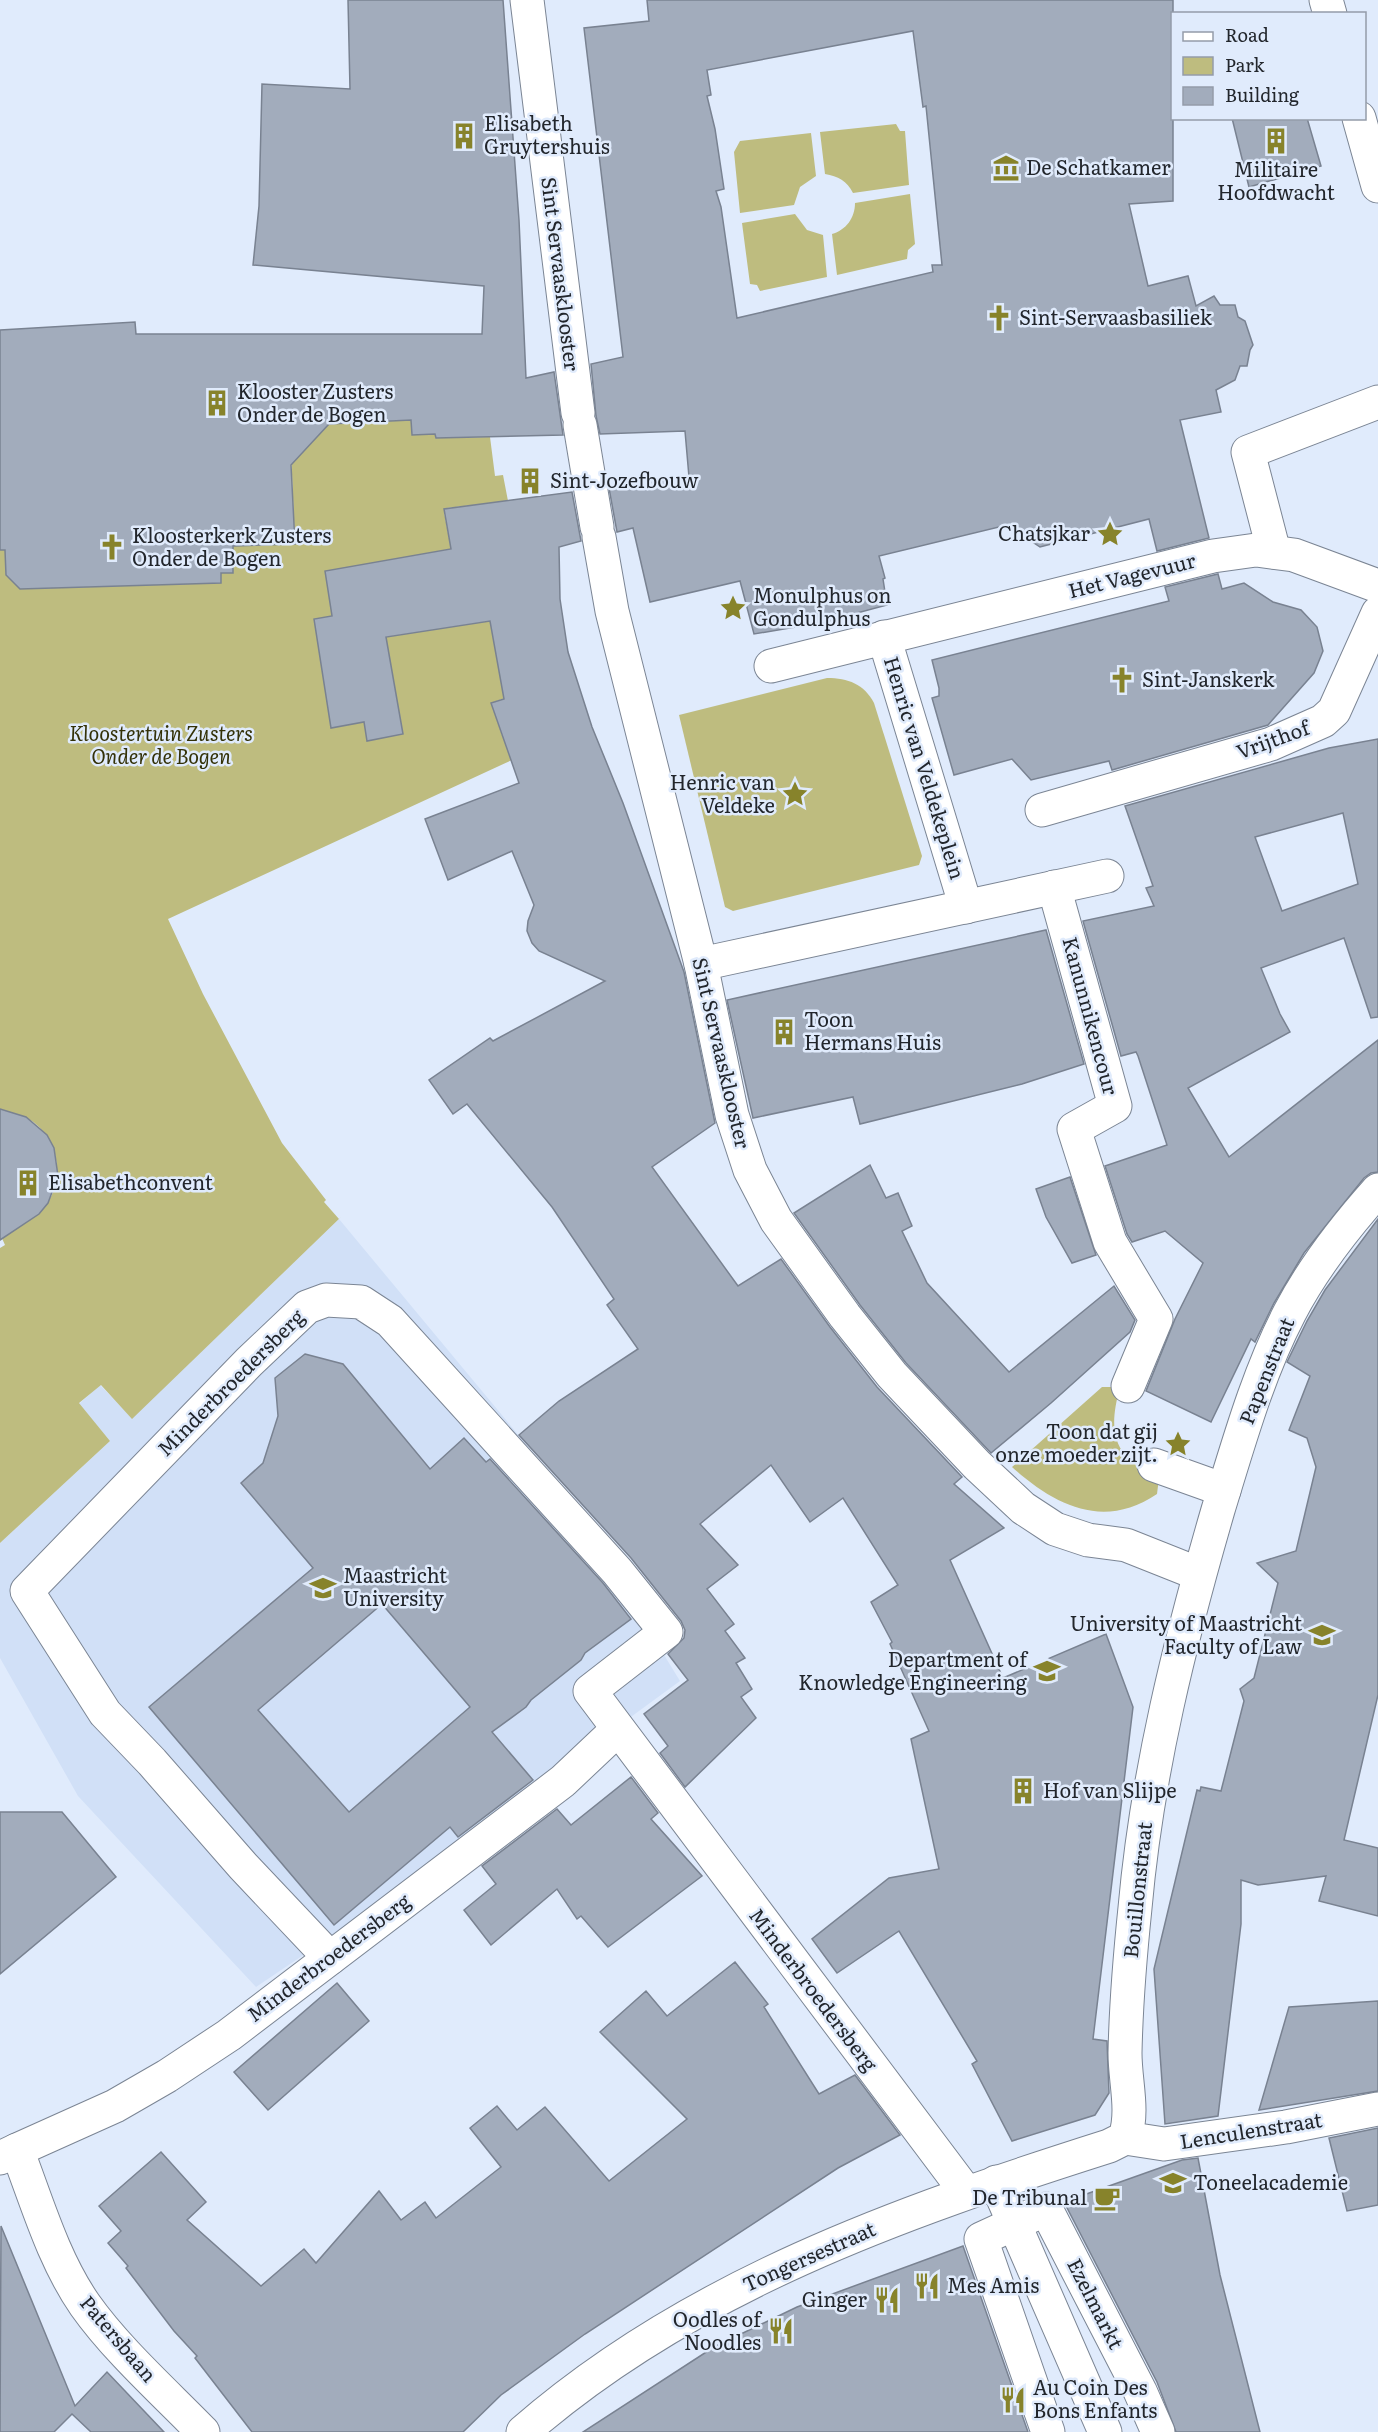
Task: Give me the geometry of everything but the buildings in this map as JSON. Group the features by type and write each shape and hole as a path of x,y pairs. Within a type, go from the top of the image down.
{"street":[{"name":"Sint Servaasklooster","path":"527,0 579,419 598,532 623,655 701,964 732,1115 750,1170 776,1220 845,1316 892,1375 977,1465 1023,1508 1055,1529 1088,1540 1125,1545 1199,1574"},
{"path":"1360,120 1378,186"},
{"path":"1274,552 1248,452 1378,402"},
{"name":"Het Vagevuur","path":"884,637 1213,556 1256,550 1294,555 1378,586"},
{"name":"Vrijthof","path":"1042,810 1271,744 1323,721 1334,711 1378,613"},
{"name":"Henric van Veldekeplein","path":"771,666 884,637 966,907"},
{"name":"Henric van Veldekeplein","path":"701,964 1107,876"},
{"name":"Kanunnikencour","path":"1054,887 1114,1106 1074,1129 1110,1242 1156,1319 1128,1386"},
{"name":"Papenstraat","path":"1199,1574 1257,1390 1290,1312 1323,1259 1378,1190"},
{"name":"Minderbroedersberg","path":"330,1958 243,1866 152,1762 105,1713 27,1591 249,1362 307,1307 326,1300 362,1302 390,1321 617,1571 666,1632 590,1691 617,1730 981,2187"},
{"path":"1154,1465 1224,1490"},
{"name":"Bouillonstraat","path":"1125,2138 1130,2115 1125,2056 1128,1991 1139,1860 1162,1719 1199,1574"},
{"name":"Minderbroedersberg","path":"9,2154 115,2106 230,2035 563,1781 617,1730"},
{"name":"Lenculenstraat","path":"1125,2138 1164,2144 1286,2127 1378,2109"},
{"name":"Tongersestraat","path":"523,2432 549,2409 632,2349 724,2295 824,2248 981,2187 1109,2146 1125,2138"},
{"name":"Patersbaan","path":"9,2154 58,2257 85,2305 128,2355 203,2432"},
{"name":"Ezelmarkt","path":"981,2187 1015,2224 1105,2432"},
{"name":"Ezelmarkt","path":"1048,2432 981,2239 1046,2209 1140,2391 1158,2432"}],"shaded area":[{"name":"Maastricht University","path":"339,1219 683,1633 673,1638 661,1650 680,1681 613,1730 545,1792 256,1987 78,1796 0,1658 0,1543 110,1441 79,1404 100,1385 132,1418"}],"green space":[{"path":"896,124 900,131 905,131 909,185 853,193 842,180 825,174 820,132"},
{"path":"811,133 816,176 800,187 794,205 740,213 734,152 740,141"},
{"path":"910,194 915,244 908,250 907,259 837,275 832,234 842,230 849,223 855,203"},
{"path":"795,214 807,230 823,235 827,277 760,291 757,285 750,284 742,223"},
{"name":"Kloostertuin Zusters Onder de Bogen","path":"411,420 412,435 435,434 436,438 490,437 495,476 503,475 508,501 447,508 448,512 444,512 451,549 373,563 332,616 332,728 364,722 386,637 490,621 499,671 508,697 491,703 502,735 517,730 525,754 168,919 203,994 282,1143 326,1200 324,1202 339,1219 132,1419 101,1385 79,1403 110,1441 0,1543 0,1248 5,1245 1,1236 27,1222 41,1211 55,1188 57,1162 47,1137 38,1126 27,1118 0,1111 0,550 10,550 5,555 6,575 20,589 221,583 221,573 233,573 233,546 295,544 291,451 313,425"},
{"path":"827,678 855,683 870,696 874,703 922,856 919,865 733,911 725,907 679,715"},
{"path":"1102,1387 1120,1387 1114,1418 1118,1443 1123,1453 1132,1462 1159,1478 1157,1494 1137,1505 1099,1512 1081,1509 1045,1493 1012,1467"}],"place":[{"name":"Elisabeth Gruytershuis","path":"464,136"},
{"name":"Militaire Hoofdwacht","path":"1276,141"},
{"name":"De Schatkamer","path":"1006,168"},
{"name":"Sint-Servaasbasiliek","path":"999,318"},
{"name":"Klooster Zusters Onder de Bogen","path":"217,403"},
{"name":"Sint-Jozefbouw","path":"530,481"},
{"name":"Chatsjkar","path":"1110,534"},
{"name":"Kloosterkerk Zusters Onder de Bogen","path":"112,547"},
{"name":"Monulphus on Gondulphus","path":"733,608"},
{"name":"Sint-Janskerk","path":"1122,680"},
{"name":"Henric van Veldeke","path":"795,794"},
{"name":"Toon Hermans Huis","path":"784,1032"},
{"name":"Elisabethconvent","path":"28,1183"},
{"name":"Toon dat gij onze moeder zijt.","path":"1178,1444"},
{"name":"Maastricht University","path":"323,1588"},
{"name":"University of Maastricht Faculty of Law","path":"1322,1635"},
{"name":"Department of Knowledge Engineering","path":"1047,1671"},
{"name":"Hof van Slijpe","path":"1023,1791"},
{"name":"Toneelacademie","path":"1173,2183"},
{"name":"De Tribunal","path":"1107,2198"},
{"name":"Mes Amis","path":"927,2286"},
{"name":"Ginger","path":"887,2300"},
{"name":"Oodles of Noodles","path":"781,2331"},
{"name":"Au Coin Des Bons Enfants","path":"1013,2400"}]}
